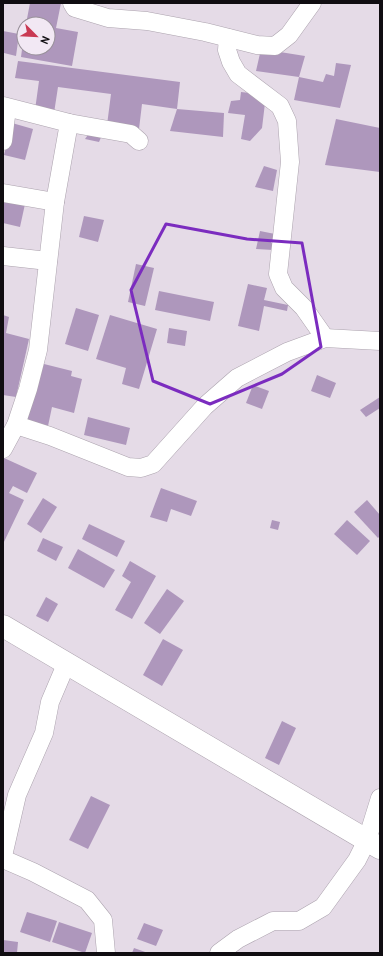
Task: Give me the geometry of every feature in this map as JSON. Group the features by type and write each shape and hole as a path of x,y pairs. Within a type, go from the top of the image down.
{"street":[{"path":"72,3 75,8 108,18 147,21 257,45 275,46 289,35 312,3"},
{"path":"228,38 227,50 231,62 238,74 280,106 287,121 290,162 278,274 284,288 304,308 325,338"},
{"path":"3,141 5,107 68,124 132,134 139,141"},
{"path":"3,449 16,425 28,389 38,350 55,202 68,124"},
{"path":"3,193 55,202"},
{"path":"3,256 48,261"},
{"path":"16,425 50,436 128,467 141,468 153,464 205,406 237,378 286,352 325,338 380,341"},
{"path":"3,626 67,662 373,844"},
{"path":"3,856 17,795 44,733 50,702 67,662"},
{"path":"219,953 238,939 273,922 299,921 323,906 357,860 373,844 380,798"},
{"path":"3,859 33,872 87,900 103,920 106,953"}],"highlighted area":[{"path":"166,224 247,239 302,243 321,347 282,374 210,404 153,381 131,290"}],"building":[{"path":"30,3 61,3 56,28 56,16 28,16"},
{"path":"56,28 78,32 72,66 21,57 56,56"},
{"path":"3,31 16,33 16,56 4,53 3,56"},
{"path":"261,49 305,56 299,77 256,71"},
{"path":"18,61 180,82 177,109 142,104 139,129 107,125 111,94 58,87 54,113 35,110 39,81 15,78"},
{"path":"336,63 351,65 340,108 294,100 299,77 323,82 326,74 334,76"},
{"path":"241,92 258,94 265,103 262,128 250,141 241,139 245,115 228,113 231,101 240,100"},
{"path":"177,109 224,113 223,137 170,131"},
{"path":"336,119 380,128 380,172 325,165"},
{"path":"12,123 33,129 25,160 4,155"},
{"path":"90,132 103,133 99,142 85,139"},
{"path":"264,166 277,170 273,191 255,187"},
{"path":"4,199 25,204 20,227 3,223"},
{"path":"84,216 104,220 98,242 79,237"},
{"path":"260,231 275,234 271,243 276,244 273,250 256,249"},
{"path":"136,264 154,268 145,306 128,302"},
{"path":"248,284 267,288 264,300 288,305 287,311 264,306 259,331 238,326"},
{"path":"159,291 214,302 210,321 155,310"},
{"path":"76,308 99,315 88,351 65,344"},
{"path":"3,315 9,317 6,333 29,339 16,397 3,395"},
{"path":"110,315 157,329 139,389 122,384 126,368 96,359"},
{"path":"169,328 187,331 185,346 167,343"},
{"path":"40,363 72,371 71,376 82,379 74,413 52,407 48,426 27,421"},
{"path":"317,375 336,383 330,398 311,391"},
{"path":"253,385 269,391 262,409 246,403"},
{"path":"380,397 380,408 366,417 360,410"},
{"path":"88,417 130,428 126,445 84,435"},
{"path":"4,458 37,473 27,493 13,486 9,493 24,500 3,544 3,461"},
{"path":"161,488 197,501 191,516 171,509 167,522 150,517"},
{"path":"43,498 57,507 41,533 27,524"},
{"path":"367,500 380,515 380,536 378,538 354,512"},
{"path":"272,520 280,522 278,530 270,528"},
{"path":"347,520 370,541 357,555 334,534"},
{"path":"89,524 125,541 117,557 82,539"},
{"path":"43,538 63,547 56,561 37,551"},
{"path":"78,549 115,570 104,588 68,568"},
{"path":"130,561 156,576 132,619 115,610 131,582 122,576"},
{"path":"167,589 184,601 160,634 144,623"},
{"path":"46,597 58,604 48,622 36,616"},
{"path":"163,639 183,650 162,686 143,675"},
{"path":"282,721 296,728 279,765 265,758"},
{"path":"91,796 110,805 88,849 69,840"},
{"path":"27,912 57,921 50,942 20,932"},
{"path":"59,922 92,933 85,953 52,942"},
{"path":"144,923 163,930 156,946 137,939"},
{"path":"3,940 18,942 17,953 3,953"},
{"path":"134,948 148,953 132,953"}]}
